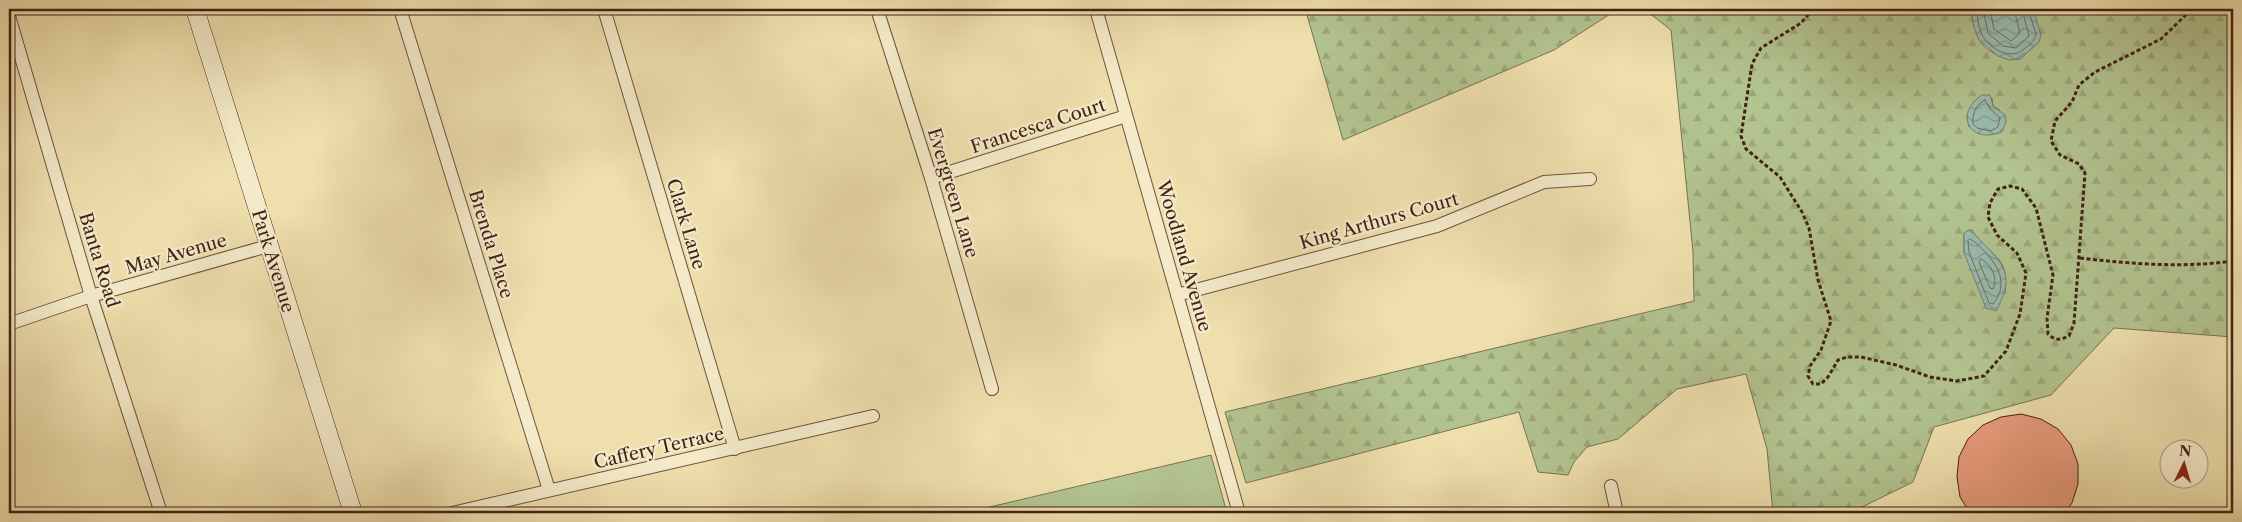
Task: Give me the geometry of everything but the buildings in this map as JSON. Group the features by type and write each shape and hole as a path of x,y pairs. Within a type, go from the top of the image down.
{"main road":[{"name":"Park Avenue","path":"194,9 353,513"}],"street":[{"name":"Brenda Place","path":"400,9 549,490"},
{"name":"Clark Lane","path":"604,9 735,449"},
{"name":"Evergreen Lane","path":"877,9 931,178 992,389"},
{"name":"Woodland Avenue","path":"1096,9 1239,513"},
{"name":"Banta Road","path":"9,16 91,296 160,513"},
{"name":"Francesca Court","path":"931,178 1126,116"},
{"name":"King Arthurs Court","path":"1177,295 1437,226 1544,182 1590,178"},
{"name":"May Avenue","path":"9,324 91,296 268,246"},
{"name":"Caffery Terrace","path":"452,513 873,416"},
{"path":"1610,486 1617,513"}],"path":[{"path":"1813,9 1801,23 1762,48 1752,64 1741,136 1746,149 1780,177 1802,212 1809,228 1818,280 1831,321 1821,350 1810,366 1808,376 1813,384 1821,384 1828,377 1838,360 1847,356 1896,364 1930,377 1957,381 1984,376 2006,351 2020,314 2026,273 2017,253 1997,235 1988,217 1990,203 1998,189 2010,186 2022,188 2036,208 2053,275 2047,318 2048,334 2054,339 2060,340 2069,336 2074,323 2086,174 2079,164 2060,155 2051,141 2055,121 2072,102 2079,86 2095,72 2161,39 2192,9"},
{"path":"2080,258 2145,266 2210,264 2233,261"}],"green space":[{"path":"1308,9 1618,9 1554,50 1343,140 1307,15"},
{"path":"1644,9 1971,9 1979,40 1984,46 1998,55 2020,59 2039,42 2033,9 2233,9 2233,337 2114,328 2051,395 1934,427 1913,482 1850,513 1773,513 1767,449 1746,374 1677,389 1618,439 1587,447 1574,462 1568,475 1538,472 1519,412 1246,483 1225,412 1694,301 1693,252 1671,30","holes":["1992,98 1993,106 2000,110 1969,127 1967,117 1970,108","1972,230 1978,239 2001,262 2006,280 2005,294 1964,253 1964,234"]},
{"path":"1211,455 1227,513 964,513"}],"water":[{"path":"1971,9 2033,9 2041,35 2039,42 2020,59 2009,60 1998,56 1979,40 1974,28"},
{"path":"1982,95 1990,95 1993,106 2005,115 2006,122 2002,132 1990,135 1980,134 1969,125 1967,118 1969,110"},
{"path":"1972,230 1995,256 2004,271 2006,285 1996,311 1986,308 1964,253 1964,233"}]}
